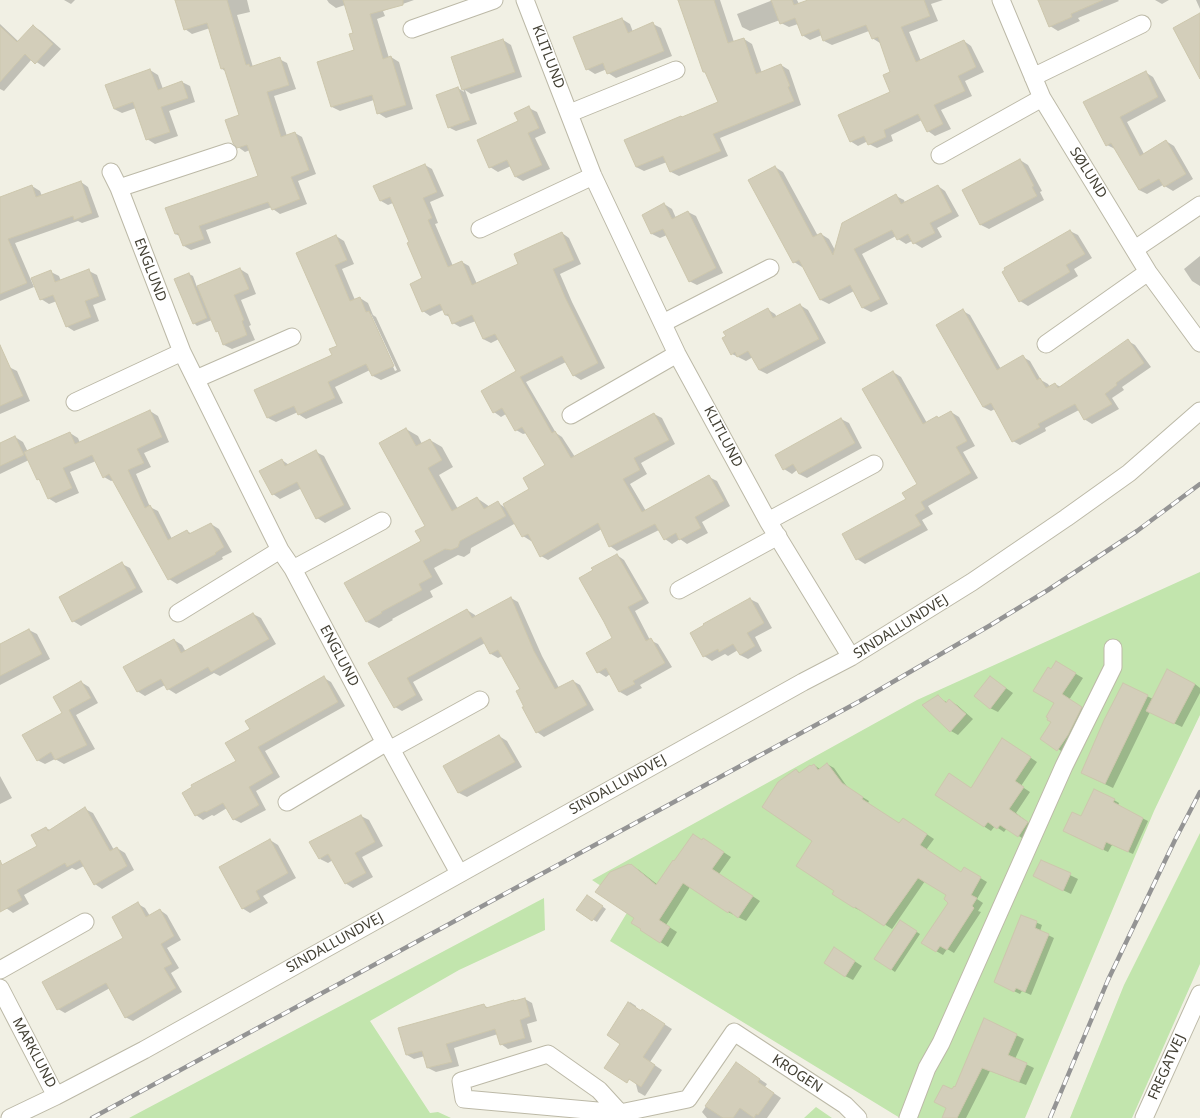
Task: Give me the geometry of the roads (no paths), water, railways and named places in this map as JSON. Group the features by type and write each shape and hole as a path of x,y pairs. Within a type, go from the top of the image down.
{"street":[{"path":"412,30 494,0"},
{"name":"KLITLUND","path":"526,0 593,176 662,323 768,521 851,657"},
{"name":"SØLUND","path":"1001,0 1042,98 1148,272 1200,343"},
{"path":"1033,77 1142,24"},
{"path":"570,113 676,70"},
{"path":"940,155 1042,98"},
{"path":"119,188 228,152"},
{"name":"ENGLUND","path":"111,172 119,188 182,352 280,550 293,568 388,746 459,873"},
{"path":"480,229 593,176"},
{"path":"1135,249 1200,205"},
{"path":"662,323 770,268"},
{"path":"1046,344 1148,272"},
{"path":"196,379 292,337"},
{"path":"75,402 182,352"},
{"path":"571,415 678,354"},
{"name":"SINDALLUNDVEJ","path":"10,1118 144,1050 459,873 649,769 803,682 851,657 972,582 1066,518 1129,473 1200,411"},
{"path":"768,521 874,464"},
{"path":"293,568 382,521"},
{"path":"679,590 778,536"},
{"path":"178,613 280,550"},
{"path":"908,1118 927,1068 941,1043 1064,766 1114,667 1113,648"},
{"path":"287,802 388,746 480,700"},
{"path":"0,970 85,922"},
{"name":"MARKLUND","path":"0,988 56,1096"},
{"name":"FREGATVEJ","path":"1144,1118 1200,994"},
{"name":"KROGEN","path":"620,1113 688,1099 734,1032 845,1105 858,1118"},
{"path":"548,1054 599,1090 620,1113 464,1099 461,1081 548,1054"}],"railway":[{"path":"92,1118 860,701 1048,590 1137,531 1200,484"},
{"path":"1050,1118 1108,980 1175,840 1200,792"}]}
